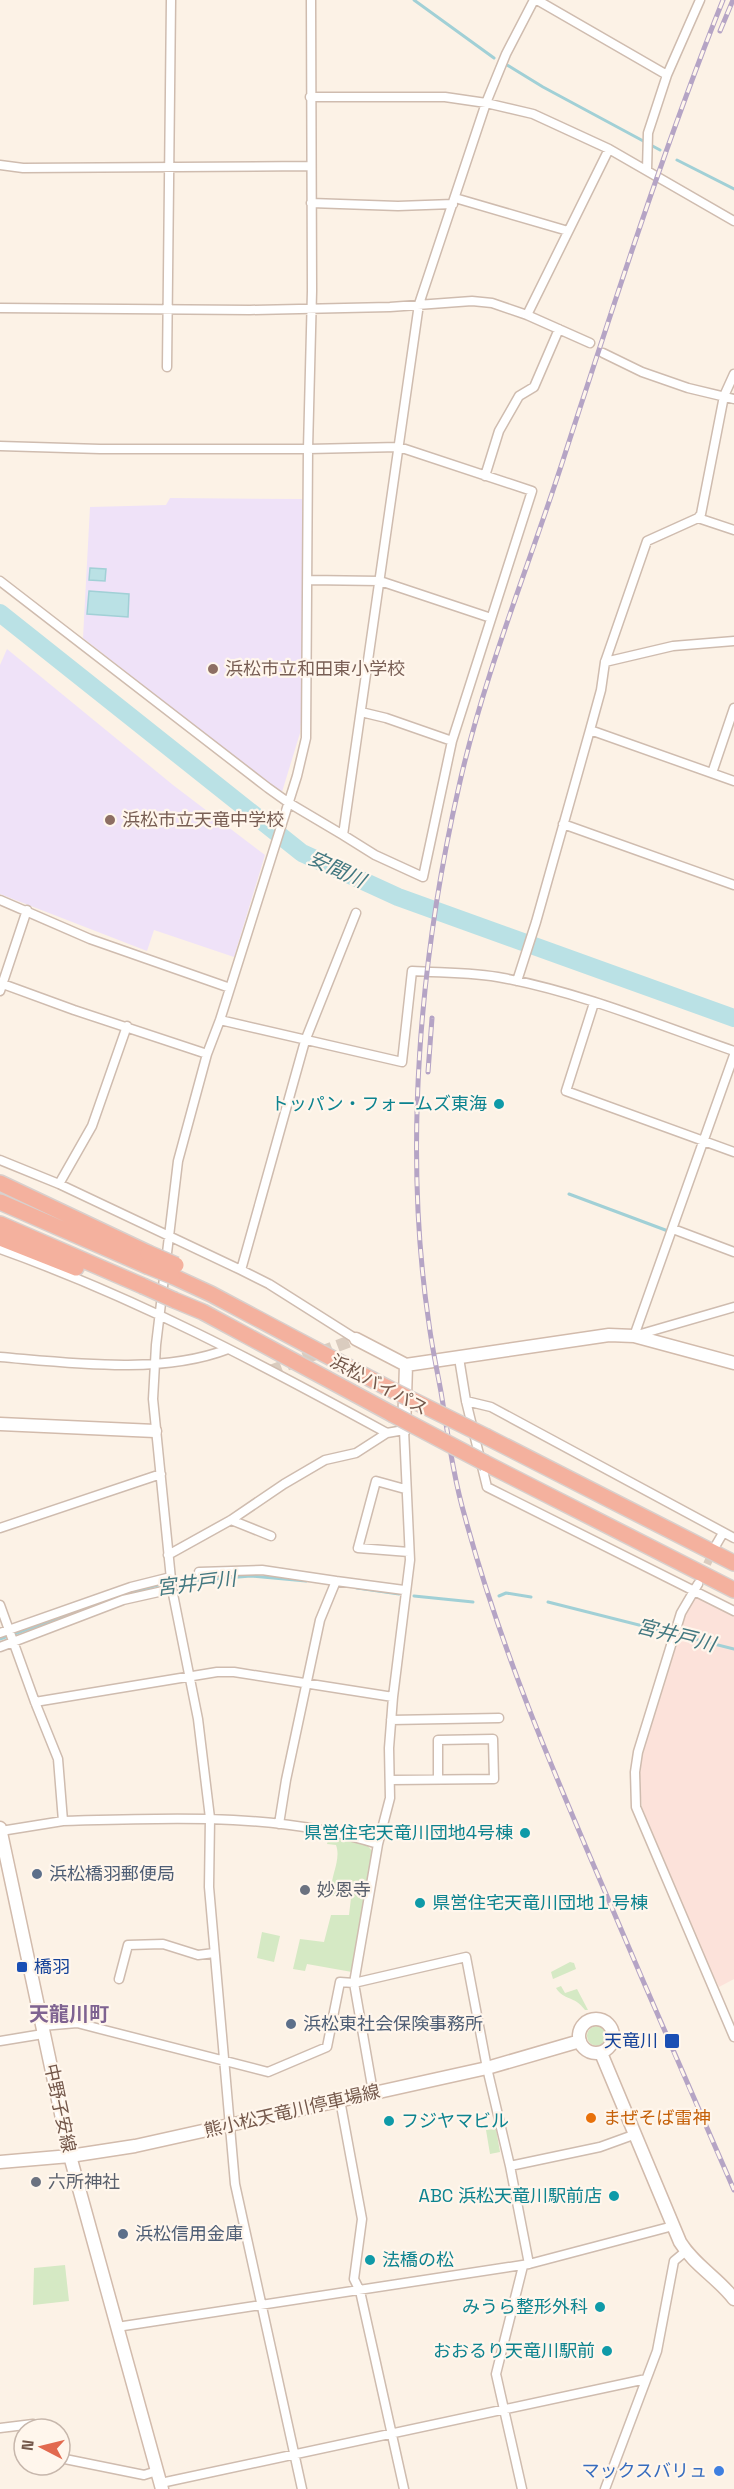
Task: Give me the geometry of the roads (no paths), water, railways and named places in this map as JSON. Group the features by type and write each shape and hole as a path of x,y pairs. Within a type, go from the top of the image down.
{"highway":[{"path":"0,1183 148,1259"},
{"path":"0,1202 148,1259"},
{"path":"0,1224 143,1290"},
{"path":"0,1238 143,1290"},
{"name":"浜松バイパス","path":"148,1259 386,1387 734,1563"},
{"name":"浜松バイパス","path":"143,1290 169,1306 203,1312 485,1463 734,1590"}],"main road":[{"path":"356,1339 406,1365 609,1335 634,1336 734,1363"},
{"path":"404,1430 406,1365"},
{"path":"0,1424 155,1431"},
{"name":"中野子安線","path":"1,1829 70,2156 160,2481"},
{"path":"597,2019 607,2023 613,2037 610,2047 601,2053 586,2050 580,2041 580,2031 587,2022 597,2019"},
{"name":"熊小松天竜川停車場線","path":"0,2162 70,2156 135,2146 488,2068 580,2041"},
{"path":"601,2053 673,2226 686,2251 734,2299"}],"street":[{"path":"167,367 171,0"},
{"path":"302,2489 235,2184 209,1887 210,1818 198,1719 171,1588 153,1399 155,1365 169,1306 168,1235 178,1161 207,1054 220,1020 288,805 306,738 309,580 308,449 312,308 311,0"},
{"path":"343,835 419,303 486,103 506,54 536,0 667,75"},
{"path":"647,170 647,142 653,113 700,0"},
{"path":"310,97 445,97 486,103 533,114 609,149 734,221"},
{"path":"527,315 609,149"},
{"path":"0,165 23,168 311,166"},
{"path":"311,203 398,206 454,201 568,231"},
{"path":"0,308 167,310 390,307 419,303 472,301 492,303 527,315 590,343"},
{"path":"485,476 499,431 519,396 534,387 558,329"},
{"path":"603,353 660,379 734,399"},
{"path":"517,981 537,922 590,730 601,690 605,662 647,541 698,518 701,514 724,396 734,374"},
{"path":"0,446 100,449 399,447 532,491 452,741 423,877 375,855 288,805 0,581"},
{"path":"698,518 734,530"},
{"path":"309,580 380,581 491,618"},
{"path":"605,662 673,646 734,641"},
{"path":"712,773 734,708"},
{"path":"361,712 386,718 452,741"},
{"path":"590,730 734,781"},
{"path":"563,824 734,885"},
{"path":"0,900 90,939 230,988"},
{"path":"27,910 1,986 207,1054"},
{"path":"241,1270 305,1041 356,913"},
{"path":"220,1020 402,1062 412,971 475,974 517,981 594,1003 734,1053 705,1141 634,1336"},
{"path":"594,1003 566,1091 734,1152"},
{"path":"59,1184 92,1126 127,1026"},
{"path":"0,1160 59,1184 269,1284 356,1339"},
{"path":"672,1232 734,1252"},
{"path":"0,1249 93,1285 169,1306 228,1349 387,1433"},
{"path":"634,1336 734,1307"},
{"path":"0,1357 57,1362 155,1365 206,1357 228,1349"},
{"path":"459,1358 466,1401 487,1487 696,1588 734,1611"},
{"path":"466,1401 491,1407 734,1538"},
{"path":"168,1555 231,1520 284,1484 325,1460 356,1453 387,1433 404,1430 409,1552 389,1748 390,1798 378,1844 354,1983 373,2092"},
{"path":"0,1528 160,1474"},
{"path":"405,1489 376,1481 358,1548 409,1552"},
{"path":"231,1520 271,1536"},
{"path":"716,1545 723,1533"},
{"path":"199,1572 262,1570 335,1583 404,1590"},
{"path":"0,1633 131,1587 171,1577"},
{"path":"279,1824 285,1779 321,1620 335,1583"},
{"path":"0,1647 123,1600 171,1588"},
{"path":"696,1588 684,1606 675,1631 638,1752 635,1772 636,1807 656,1860 678,1904 734,2037"},
{"path":"0,1605 58,1759 63,1821"},
{"path":"35,1702 188,1676 234,1672 393,1697"},
{"path":"392,1720 499,1718"},
{"path":"391,1780 494,1779 493,1739 438,1740 438,1779"},
{"path":"1,1829 63,1821 210,1818 339,1832 378,1844"},
{"path":"119,1979 128,1945 163,1944 198,1955 214,1953"},
{"path":"0,2042 76,2023 268,2072 327,2047 340,1982 354,1983 466,1957 510,2166 526,2265 496,2374 522,2489"},
{"path":"340,2100 362,2219 354,2279 360,2291 404,2489"},
{"path":"510,2166 600,2147 636,2134"},
{"path":"117,2327 526,2265 673,2226"},
{"path":"605,2489 657,2351 674,2261 686,2251"},
{"path":"72,2460 144,2475 160,2481 393,2435 646,2379"}],"water":[{"path":"90,568 106,569 105,581 89,580"},
{"path":"89,591 129,594 128,617 87,614"}],"waterway":[{"path":"414,0 494,58"},
{"path":"507,65 660,150"},
{"path":"677,160 734,189"},
{"name":"安間川","path":"0,613 302,853 398,897 734,1018"},
{"path":"569,1194 668,1231"},
{"name":"宮井戸川","path":"0,1639 165,1583 251,1576 306,1581"},
{"name":"宮井戸川","path":"357,1588 399,1594"},
{"name":"宮井戸川","path":"499,1596 506,1593 531,1597"},
{"name":"宮井戸川","path":"414,1596 473,1602"},
{"name":"宮井戸川","path":"548,1602 734,1649"}],"tunnel":[{"path":"270,1371 356,1339"},
{"path":"702,1575 714,1549"}],"railway":[{"path":"723,0 640,227 494,661 469,744 445,851 426,985 417,1122 417,1191 421,1258 429,1324 451,1455 465,1517 494,1613 547,1755 734,2190"},
{"path":"720,31 733,0"},
{"path":"428,1072 432,1018"}],"place":[{"name":"浜松市立和田東小学校","path":"213,669"},
{"name":"浜松市立天竜中学校","path":"110,820"},
{"name":"トッパン・フォームズ東海","path":"499,1104"},
{"name":"県営住宅天竜川団地4号棟","path":"525,1833"},
{"name":"浜松橋羽郵便局","path":"37,1874"},
{"name":"妙恩寺","path":"305,1890"},
{"name":"県営住宅天竜川団地１号棟","path":"420,1903"},
{"name":"橋羽","path":"22,1967"},
{"name":"浜松東社会保険事務所","path":"291,2024"},
{"name":"天竜川","path":"672,2041"},
{"name":"まぜそば雷神","path":"591,2118"},
{"name":"フジヤマビル","path":"389,2121"},
{"name":"六所神社","path":"36,2182"},
{"name":"ABC 浜松天竜川駅前店","path":"614,2196"},
{"name":"浜松信用金庫","path":"123,2234"},
{"name":"法橋の松","path":"370,2260"},
{"name":"みうら整形外科","path":"600,2307"},
{"name":"おおるり天竜川駅前","path":"607,2351"},
{"name":"マックスバリュ","path":"719,2471"}],"district":[{"name":"天龍川町","path":"69,2014"}]}
